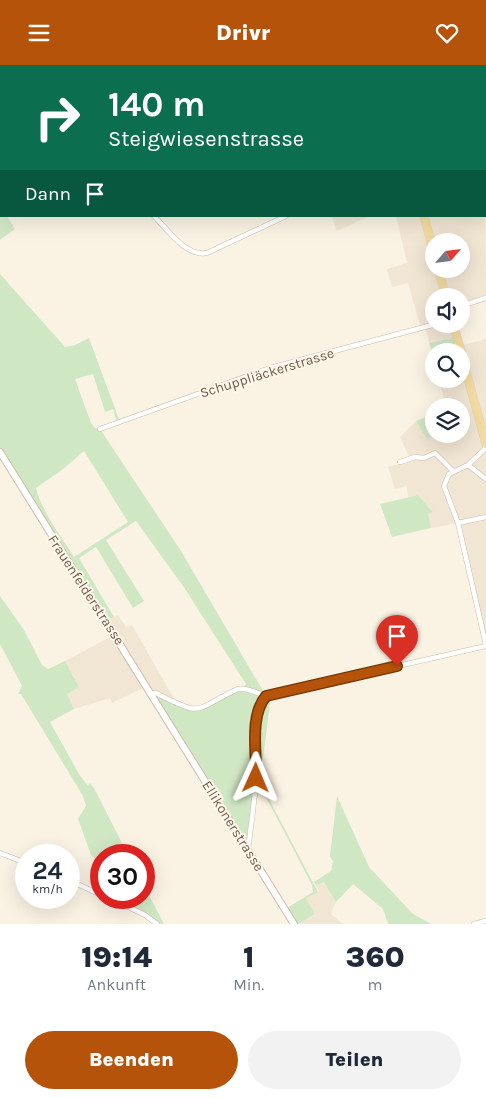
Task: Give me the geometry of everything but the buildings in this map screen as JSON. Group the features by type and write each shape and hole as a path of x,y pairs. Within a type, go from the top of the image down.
{"main road":[{"path":"424,217 429,233"},
{"path":"470,385 486,444"}],"street":[{"path":"155,217 188,248 199,254 207,253 284,217"},
{"path":"470,303 486,298"},
{"name":"Schuppliäckerstrasse","path":"100,429 270,368 425,327"},
{"path":"152,694 156,693 189,709 197,710 238,689 244,688 266,696 486,646 458,523 444,487 445,479 453,471 468,465 486,448"},
{"name":"Frauenfelderstrasse","path":"0,452 104,621 173,728"},
{"path":"400,462 415,457 424,458 435,453 453,471"},
{"path":"468,465 486,479"},
{"path":"458,523 486,517"},
{"path":"246,847 249,843 256,778 255,731 258,711 266,696"},
{"name":"Ellikonerstrasse","path":"173,728 294,924"},
{"path":"0,853 15,859"},
{"path":"133,909 157,924"},
{"path":"474,924 486,921"}],"shaded area":[{"path":"331,217 368,217 337,231"},
{"path":"396,217 485,217 486,298 470,303 470,288 425,288 425,327 421,328 408,283 392,287 387,269 407,263"},
{"path":"426,333 456,333 457,336 429,343"},
{"path":"486,339 486,645 458,523 431,528 428,514 432,512 430,508 418,495 408,497 407,486 395,489 388,467 402,463 409,457 400,437 416,421 425,436 425,443 470,443 470,398 444,398 441,388 470,388 470,343"},
{"path":"118,615 126,627 132,625 177,704 154,693 147,686 112,703 110,698 74,709 66,694 79,687 65,661 114,635 104,621"},
{"path":"324,881 336,902 331,914 343,924 298,924 315,914 306,898 319,891 316,885"}],"green space":[{"path":"0,217 8,217 15,229 0,240"},
{"path":"0,274 65,347 75,345 89,338 120,422 117,423 113,409 105,412 93,374 75,379 91,423 95,428 100,429 181,551 266,696 271,695 260,781 257,779 249,843 246,847 152,694 197,710 244,688 246,684 183,586 136,521 106,540 144,601 133,608 96,547 79,558 114,617 104,621 0,452","holes":["84,451 128,522 74,557 47,515 36,488 62,470"]},
{"path":"455,337 457,343 429,343"},
{"path":"425,418 425,436 416,421"},
{"path":"418,495 433,512 428,514 431,528 392,537 380,504"},
{"path":"0,596 24,630 42,665 48,669 65,661 79,687 67,694 74,709 50,722 79,774 88,786 90,783 94,788 122,844 90,844 90,852 78,819 86,806 83,796 21,694 18,694 22,686 0,644"},
{"path":"258,782 260,782 318,892 306,898 315,914 298,924 287,908 313,892 312,885"},
{"path":"337,796 369,867 413,914 431,924 388,924 383,909 353,884 336,902 324,882 316,885 314,882 331,871 333,862 330,856"},
{"path":"155,907 164,924 157,924 135,909 155,909"}],"route":[{"path":"256,778 255,731 258,711 266,696 397,666"}]}
